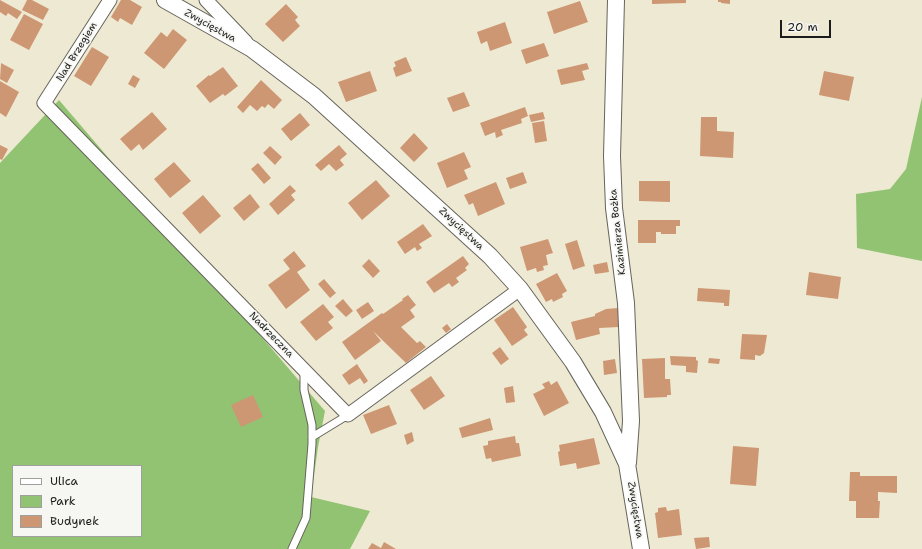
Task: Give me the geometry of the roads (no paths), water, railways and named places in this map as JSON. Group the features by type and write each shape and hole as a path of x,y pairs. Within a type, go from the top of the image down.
{"street":[{"name":"Nad Brzegiem","path":"44,104 110,0"},
{"name":"Zwycięstwa","path":"165,0 252,49 314,96 490,256 520,289 573,362 603,412 627,464 641,549"},
{"path":"206,0 252,49"},
{"name":"Kazimierza Bożka","path":"616,0 612,156 614,208 626,303 630,421 627,464"},
{"name":"Nadrzeczna","path":"44,104 348,415"},
{"path":"348,415 520,289"}],"lane":[{"path":"292,549 306,518 312,437 312,425 304,390 304,369"},
{"path":"312,437 348,415"}]}
